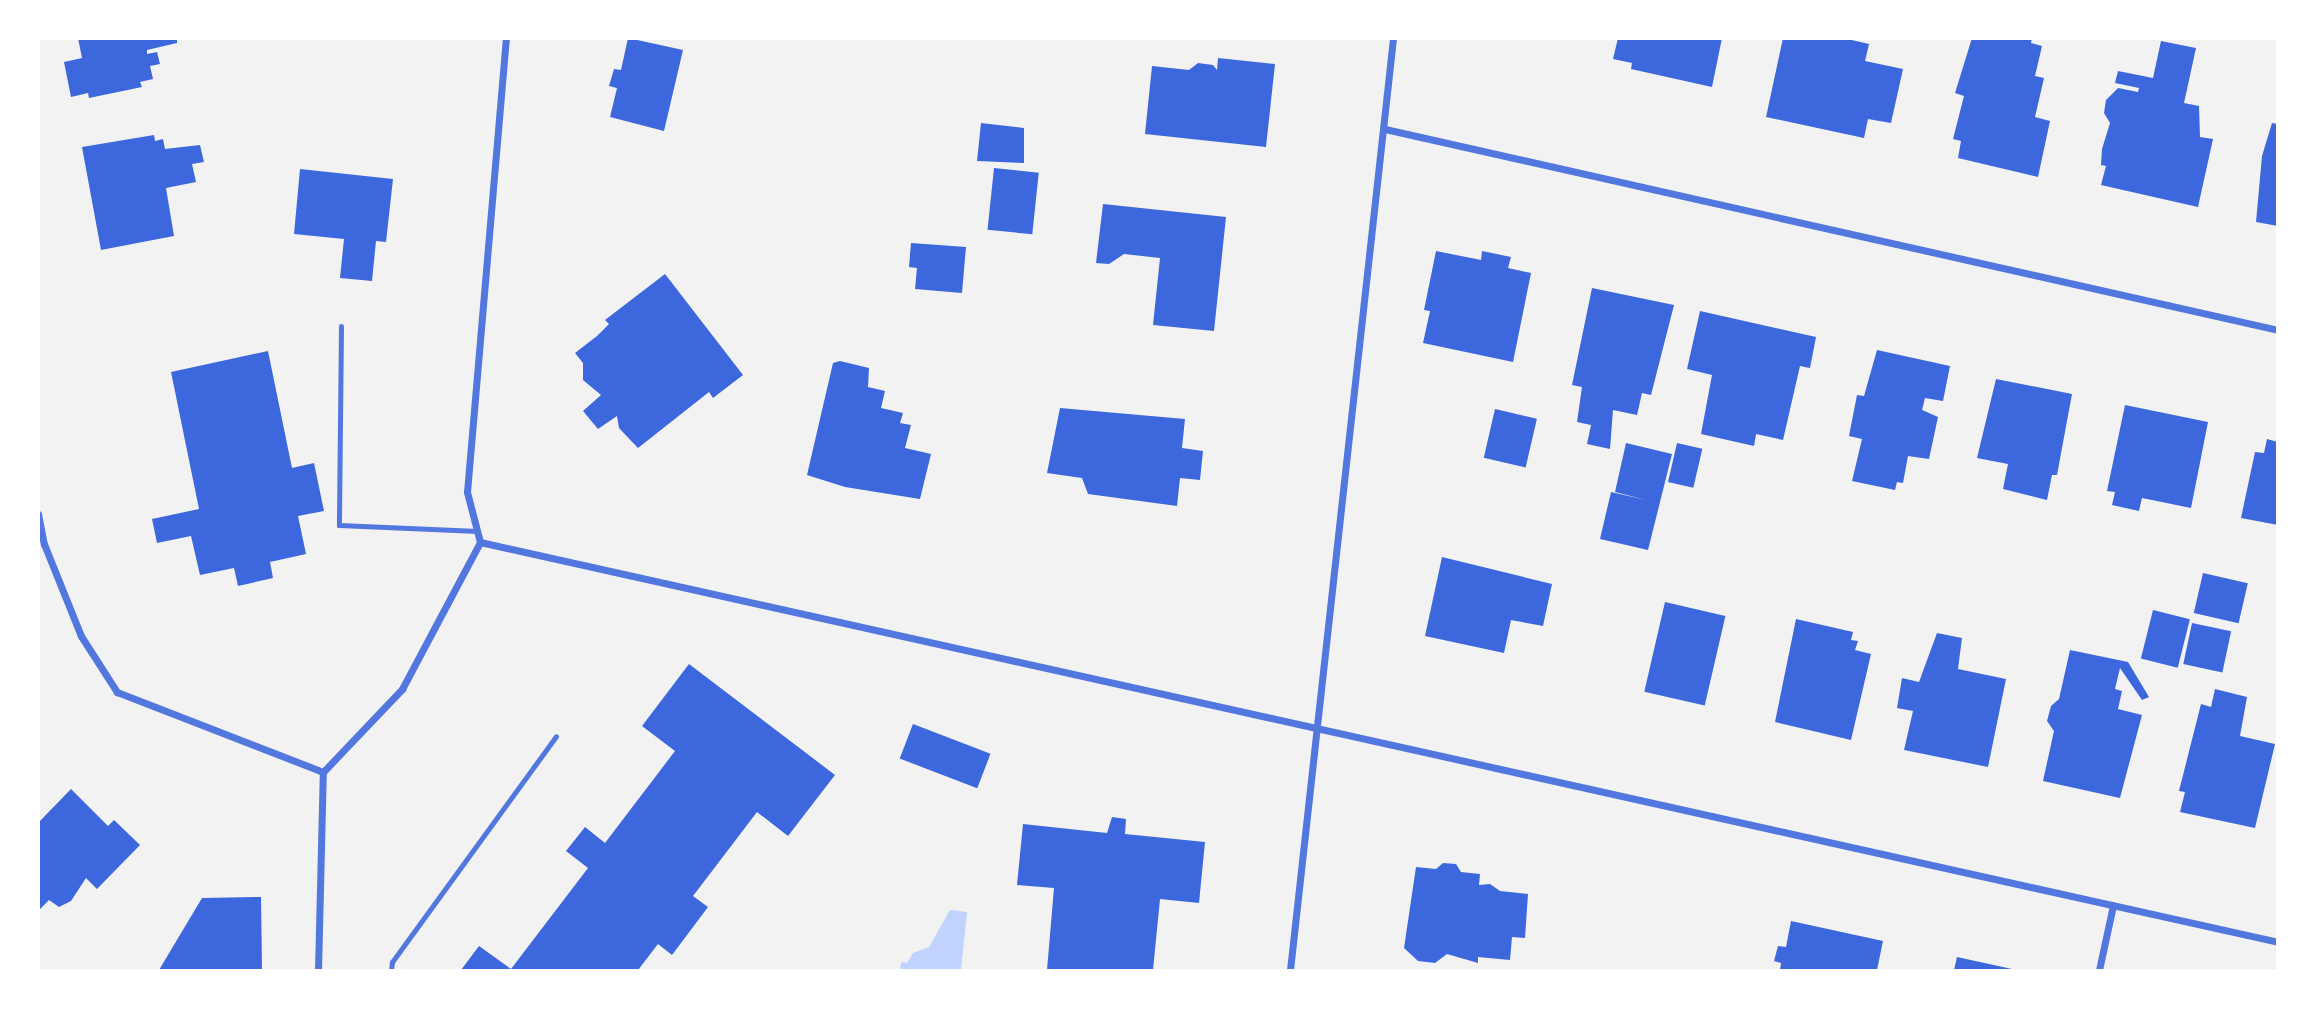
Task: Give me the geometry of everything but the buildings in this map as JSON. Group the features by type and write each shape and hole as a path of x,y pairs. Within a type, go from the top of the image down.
{"street":[{"path":"318,971 323,772 402,689 481,542 467,492 506,38"},
{"path":"1290,971 1314,729 1394,38"},
{"path":"1385,129 2277,330"},
{"path":"38,514 44,544 81,636 117,692 323,772"},
{"path":"481,542 2277,942"},
{"path":"2099,971 2113,905"}],"lane":[{"path":"341,326 339,526 478,531"},
{"path":"391,971 392,962 556,736"}],"water":[{"path":"950,910 967,912 961,970 900,970 901,962 907,963 913,953 929,947"}]}
